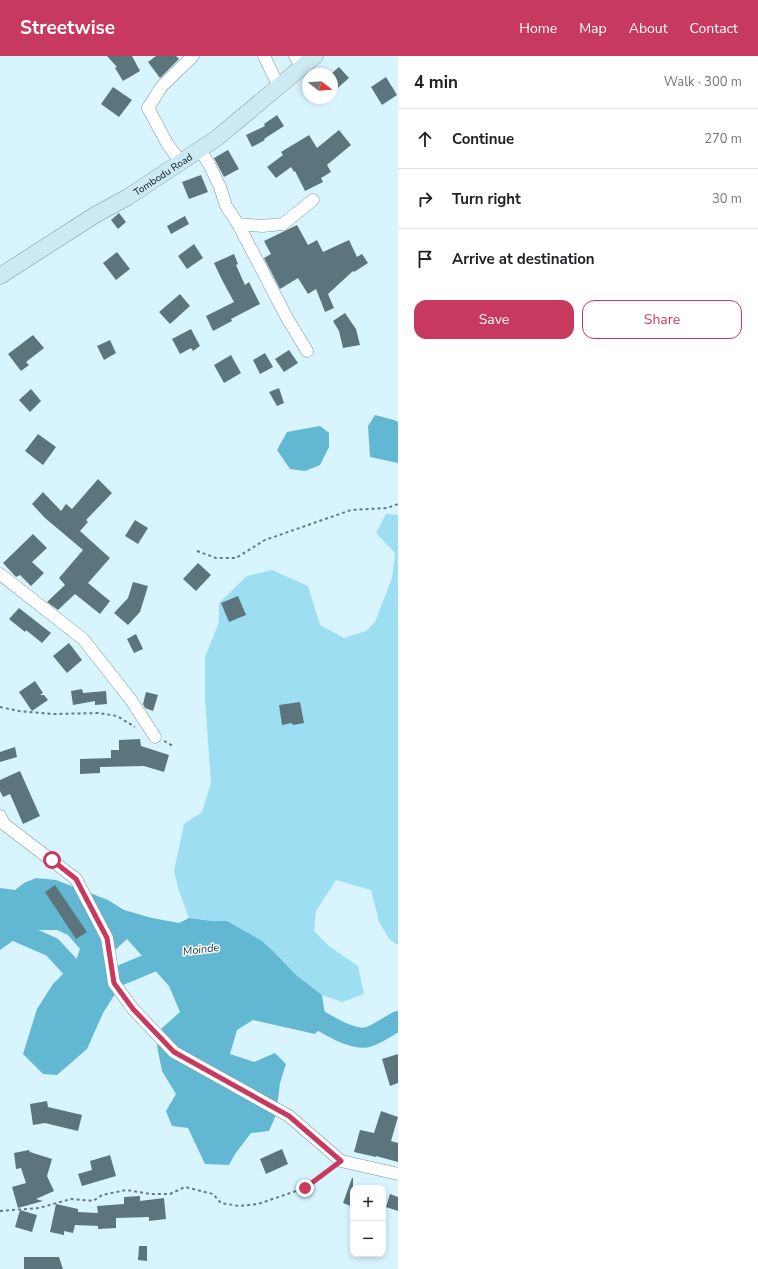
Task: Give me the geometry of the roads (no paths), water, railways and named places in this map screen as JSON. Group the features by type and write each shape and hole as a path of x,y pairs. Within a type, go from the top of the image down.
{"main road":[{"name":"Tombodu Road","path":"0,276 95,214 128,197 200,150 217,138 278,85 298,61 315,56"}],"street":[{"path":"181,162 168,145 148,108 162,86 193,56"},
{"path":"264,56 278,85"},
{"path":"200,150 209,164 226,206 238,224 307,351"},
{"path":"238,224 262,226 283,224 313,200"},
{"path":"0,574 83,639 131,700 155,737"},
{"path":"0,816 4,824 76,879 107,938 114,983 133,1009 174,1052 289,1116 341,1161 398,1174"}],"water":[{"path":"375,415 398,422 398,463 370,457 368,426"},
{"path":"320,426 329,433 329,447 320,465 305,471 290,469 277,450 287,432"},
{"path":"36,878 56,880 108,900 124,910 152,918 179,923 189,918 227,921 262,941 296,975 322,995 326,1022 315,1034 253,1020 237,1030 230,1054 254,1062 275,1053 286,1064 280,1083 276,1115 269,1131 251,1133 235,1154 229,1165 205,1164 188,1128 172,1126 166,1111 176,1094 162,1071 157,1046 162,1028 180,1012 169,986 127,939 113,952 120,986 103,1013 87,1049 57,1075 43,1074 23,1054 37,1009 53,984 76,961 80,949 68,935 57,930 28,930 0,950 0,888 15,890 24,883"}],"waterway":[{"name":"Moinde","path":"0,926 6,927 52,947 90,988 104,988 114,978 174,953"},
{"name":"Moinde","path":"301,1009 343,1033 361,1038 371,1036 398,1021"}]}
